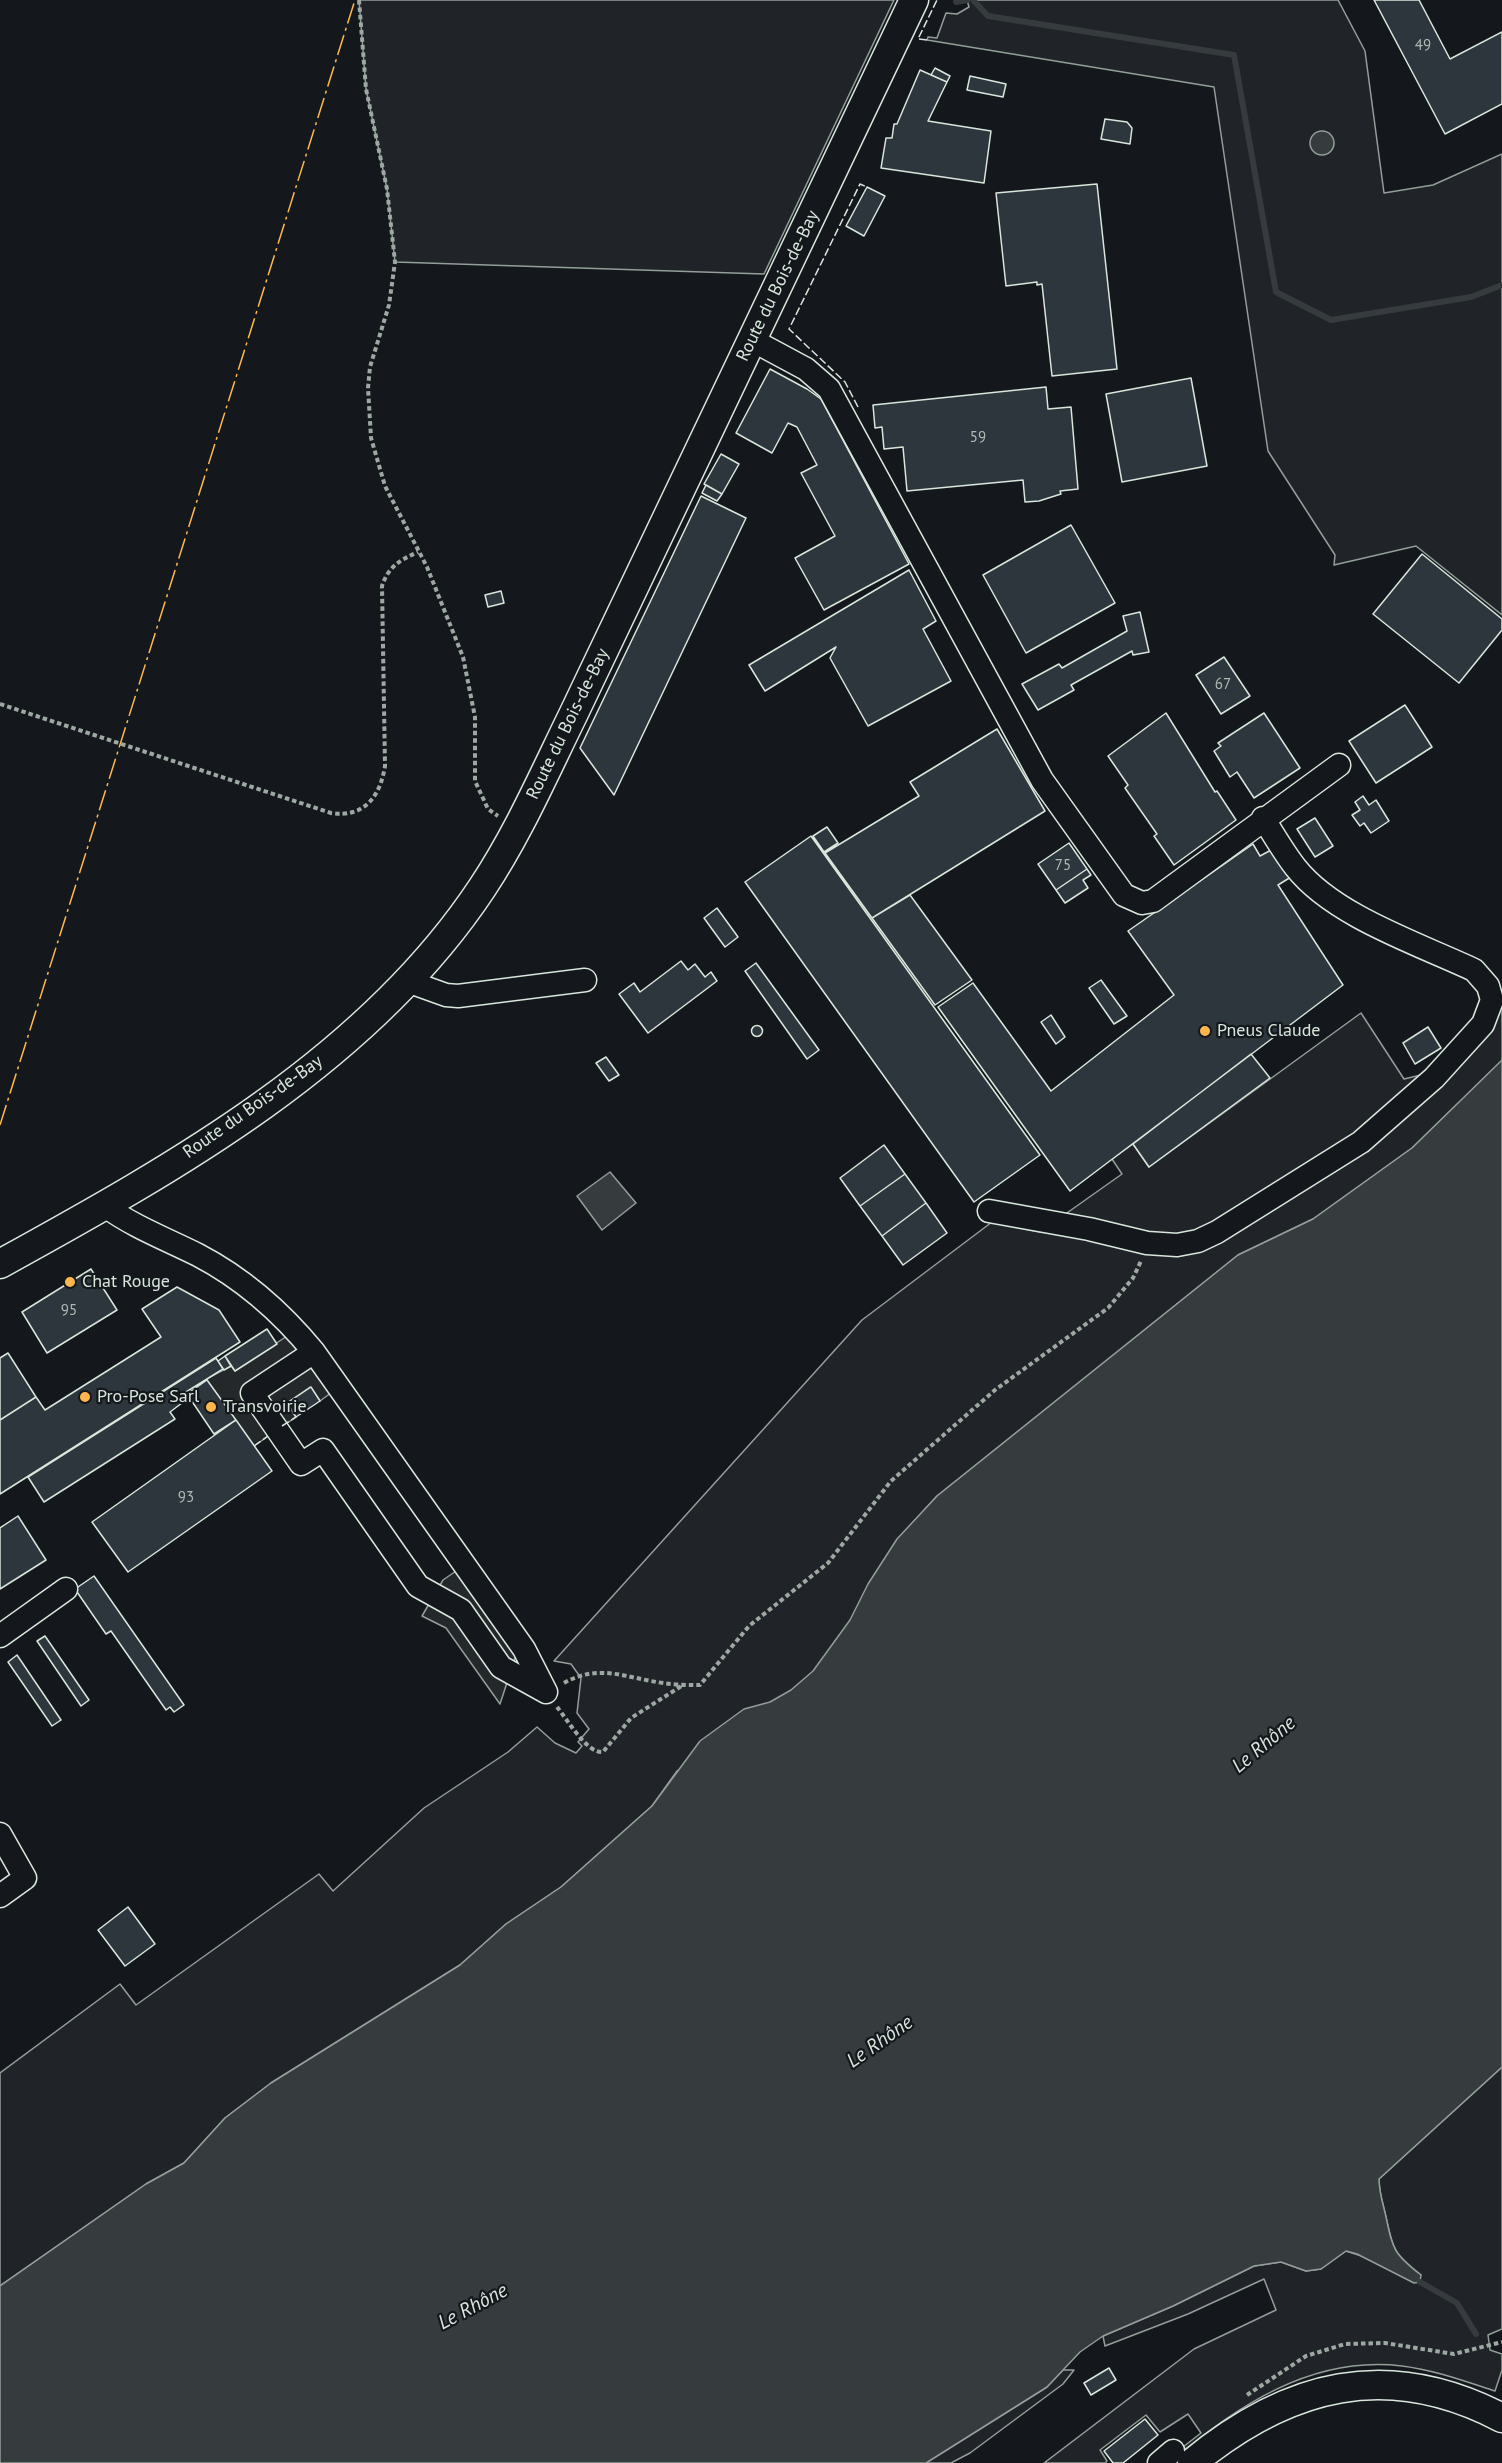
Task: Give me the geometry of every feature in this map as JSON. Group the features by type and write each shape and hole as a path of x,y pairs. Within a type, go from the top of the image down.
{"main road":[{"name":"Route du Bois-de-Bay","path":"0,1264 105,1206 221,1132 304,1074 348,1037 407,981 445,937 482,888 517,829 914,0"},
{"path":"1174,2459 1218,2442 1255,2419 1295,2400 1351,2385 1385,2384 1434,2391 1502,2417"}],"lane":[{"path":"752,340 806,369 829,389 1042,780 1124,895 1142,903 1153,901 1263,818 1339,765"},
{"path":"989,1211 1089,1229 1147,1243 1177,1245 1198,1241 1217,1232 1361,1142 1414,1097 1483,1024 1492,1000 1488,986 1474,970 1352,914 1326,897 1297,869 1263,818"},
{"path":"407,981 446,995 458,996 585,980"},
{"path":"105,1206 128,1223 218,1266 283,1315 314,1352 524,1649 546,1692"},
{"path":"314,1352 252,1393 301,1464 322,1450 418,1586 461,1610 501,1667 546,1692"},
{"path":"0,1636 66,1589"},
{"path":"0,1834 25,1878 0,1896"}],"path":[{"path":"359,0 366,89 387,189 395,262 395,277 370,367 368,414 371,438 385,486 427,567 463,657 475,717 475,781 482,800 488,809 517,829"},
{"path":"0,704 331,813 354,813 374,799 385,766 382,586 386,573 393,565 418,552"},
{"path":"683,1684 631,1718 606,1752 597,1753 586,1744 546,1692 580,1674 592,1672 700,1685 749,1626 828,1563 891,1481 949,1429 1023,1369 1108,1308 1133,1278 1147,1243"}],"shaded area":[{"path":"359,0 894,0 764,274 395,262 387,189 366,89"},
{"path":"967,0 1338,0 1365,51 1384,193 1433,185 1502,154 1502,615 1416,546 1334,565 1335,555 1268,451 1214,87 927,40 928,37 937,38 946,13 957,14 969,7"},
{"path":"1502,1002 1502,1061 1412,1148 1313,1219 1238,1255 937,1496 898,1539 927,1601 677,1771 652,1806 561,1887 506,1924 460,1965 271,2083 225,2118 184,2163 146,2184 0,2286 0,2073 120,1984 136,2005 319,1874 333,1891 424,1808 508,1752 537,1727 555,1743 576,1753 582,1746 578,1742 589,1729 577,1713 581,1678 571,1664 554,1661 862,1320 992,1222 1040,1232 1122,1174 1112,1159 1133,1144 1149,1167 1361,1013 1404,1079 1425,1074"},
{"path":"296,1330 339,1387 320,1401 310,1387 287,1403 296,1417 254,1446 206,1379 231,1366 235,1371"},
{"path":"459,1569 517,1652 500,1704 446,1628 422,1616 443,1580"},
{"path":"1502,2067 1502,2329 1488,2335 1490,2350 1502,2354 1502,2370 1495,2391 1437,2373 1402,2366 1369,2365 1336,2369 1306,2377 1276,2389 1220,2423 1169,2463 1174,2454 1201,2433 1188,2414 1160,2432 1146,2415 1100,2450 1107,2461 1105,2463 1044,2463 1194,2349 1276,2310 1264,2279 1188,2314 1105,2346 1103,2336 1173,2306 1254,2266 1281,2262 1306,2271 1321,2269 1346,2251 1421,2275 1399,2256 1393,2244 1381,2198 1379,2179"},
{"path":"1063,2370 1074,2370 1063,2384 970,2453 951,2463 926,2463 1047,2387"}],"water":[{"path":"1322,131 1331,134 1334,143 1331,152 1322,155 1313,152 1310,143 1313,134"},
{"name":"Le Rhône","path":"1502,1060 1502,2067 1379,2179 1381,2198 1393,2244 1405,2262 1421,2275 1420,2282 1414,2283 1357,2254 1346,2251 1321,2269 1306,2271 1281,2262 1254,2266 1173,2306 1103,2336 1080,2352 1047,2387 926,2463 0,2463 0,2286 146,2184 184,2163 225,2118 271,2083 460,1965 506,1924 561,1887 652,1806 700,1741 744,1709 770,1702 791,1690 813,1671 850,1620 868,1584 897,1539 937,1496 1238,1255 1313,1219 1412,1148"},
{"path":"610,1172 636,1203 602,1230 577,1196"}],"building":[{"path":"1374,0 1419,0 1450,59 1502,32 1502,104 1445,134"},
{"path":"935,68 950,76 947,82 931,75"},
{"path":"920,70 947,82 928,121 991,131 984,183 881,168 886,138 892,138 894,124 897,124"},
{"path":"970,76 1006,84 1003,97 967,90"},
{"path":"1105,119 1127,122 1132,128 1130,144 1101,139"},
{"path":"1097,184 1117,369 1052,376 1042,284 1037,285 1037,282 1006,286 996,193"},
{"path":"867,187 885,196 864,236 846,226"},
{"path":"770,369 821,399 909,564 824,610 795,558 835,536 801,473 817,465 797,427 788,423 772,453 736,433"},
{"path":"1191,378 1207,466 1122,482 1106,394"},
{"path":"1046,387 1048,409 1071,407 1078,489 1060,491 1061,494 1039,501 1025,502 1023,480 907,491 903,447 884,449 882,427 875,428 873,405"},
{"path":"721,454 739,464 722,494 704,484"},
{"path":"706,485 722,494 717,501 702,493"},
{"path":"701,496 746,518 614,795 580,748"},
{"path":"1071,525 1115,603 1026,653 983,575"},
{"path":"1422,554 1502,619 1502,630 1459,683 1373,614"},
{"path":"909,570 936,621 923,629 951,681 868,726 830,658 836,647 765,691 749,665"},
{"path":"501,591 504,603 488,607 485,595"},
{"path":"1140,612 1149,652 1133,655 1132,651 1071,685 1074,690 1038,710 1022,684 1059,664 1062,668 1127,631 1123,616"},
{"path":"1224,657 1250,696 1221,714 1196,675"},
{"path":"1405,705 1432,747 1376,783 1349,741"},
{"path":"1166,713 1215,792 1217,791 1236,820 1174,865 1154,836 1157,834 1125,788 1128,785 1108,756"},
{"path":"1264,713 1300,768 1254,798 1237,772 1230,777 1214,751 1221,746 1218,743"},
{"path":"997,729 1045,811 872,918 825,853 919,796 910,782"},
{"path":"1363,796 1369,805 1376,800 1389,821 1371,833 1364,823 1360,826 1352,815 1360,810 1355,802"},
{"path":"1315,818 1333,846 1315,857 1297,829"},
{"path":"827,827 838,843 824,852 813,836"},
{"path":"811,836 1040,1155 974,1202 745,882"},
{"path":"1069,843 1087,869 1056,890 1038,864"},
{"name":"Pneus Claude","path":"1253,844 1260,856 1273,849 1291,877 1278,885 1343,985 1070,1191 938,1007 973,983 1051,1091 1174,995 1128,931"},
{"path":"1087,869 1091,875 1083,880 1088,888 1065,903 1056,890"},
{"path":"910,895 972,980 935,1005 872,918"},
{"path":"717,908 738,937 725,947 704,918"},
{"path":"681,961 688,970 695,964 705,977 711,972 717,981 648,1033 619,994 634,983 640,992"},
{"path":"756,963 819,1050 807,1059 745,971"},
{"path":"1101,980 1127,1016 1114,1024 1089,988"},
{"path":"1051,1015 1065,1037 1056,1044 1041,1022"},
{"path":"757,1026 761,1027 761,1035 757,1036 753,1035 752,1031 753,1027"},
{"path":"1428,1027 1441,1048 1415,1064 1403,1043"},
{"path":"1251,1054 1270,1078 1149,1167 1133,1144"},
{"path":"606,1057 619,1075 609,1081 596,1063"},
{"path":"884,1145 905,1174 860,1206 840,1178"},
{"path":"905,1174 926,1203 882,1236 860,1206"},
{"path":"926,1203 947,1233 903,1265 882,1236"},
{"path":"91,1269 117,1310 47,1353 22,1312"},
{"path":"177,1287 219,1310 240,1342 0,1494 0,1420 36,1397 45,1410 161,1337 142,1309"},
{"path":"267,1329 277,1344 235,1371 225,1356"},
{"path":"8,1353 36,1397 0,1420 0,1358"},
{"path":"225,1356 231,1366 224,1370 218,1361"},
{"path":"216,1358 223,1369 178,1397 182,1403 170,1412 175,1419 44,1502 28,1477"},
{"name":"Transvoirie","path":"207,1380 236,1420 214,1434 187,1394"},
{"path":"311,1387 320,1401 296,1417 287,1403"},
{"path":"236,1420 272,1471 128,1572 92,1522"},
{"path":"18,1516 46,1560 0,1589 0,1528"},
{"path":"94,1576 184,1705 174,1712 170,1707 166,1710 111,1631 106,1634 75,1589"},
{"path":"45,1636 89,1700 81,1706 37,1641"},
{"path":"17,1655 61,1720 52,1726 8,1662"},
{"path":"128,1907 155,1944 125,1966 98,1930"},
{"path":"1109,2368 1116,2380 1091,2395 1084,2383"},
{"path":"1145,2419 1158,2435 1123,2463 1113,2463 1104,2451"}],"waterway":[{"path":"956,2 967,0"},
{"path":"973,0 988,16 1234,55 1276,292 1331,320 1471,297 1502,285"},
{"path":"1420,2282 1457,2303 1476,2334"}],"fence":[{"path":"927,40 918,39 937,0"},
{"path":"858,407 845,382 789,329 860,184 867,187"},
{"path":"282,1426 296,1417"},
{"path":"254,1446 268,1436"}],"power":[{"path":"0,1125 355,0"}],"place":[{"name":"Pneus Claude","path":"1205,1031"},
{"name":"Chat Rouge","path":"70,1282"},
{"name":"Pro-Pose Sarl","path":"85,1397"},
{"name":"Transvoirie","path":"211,1407"}]}
